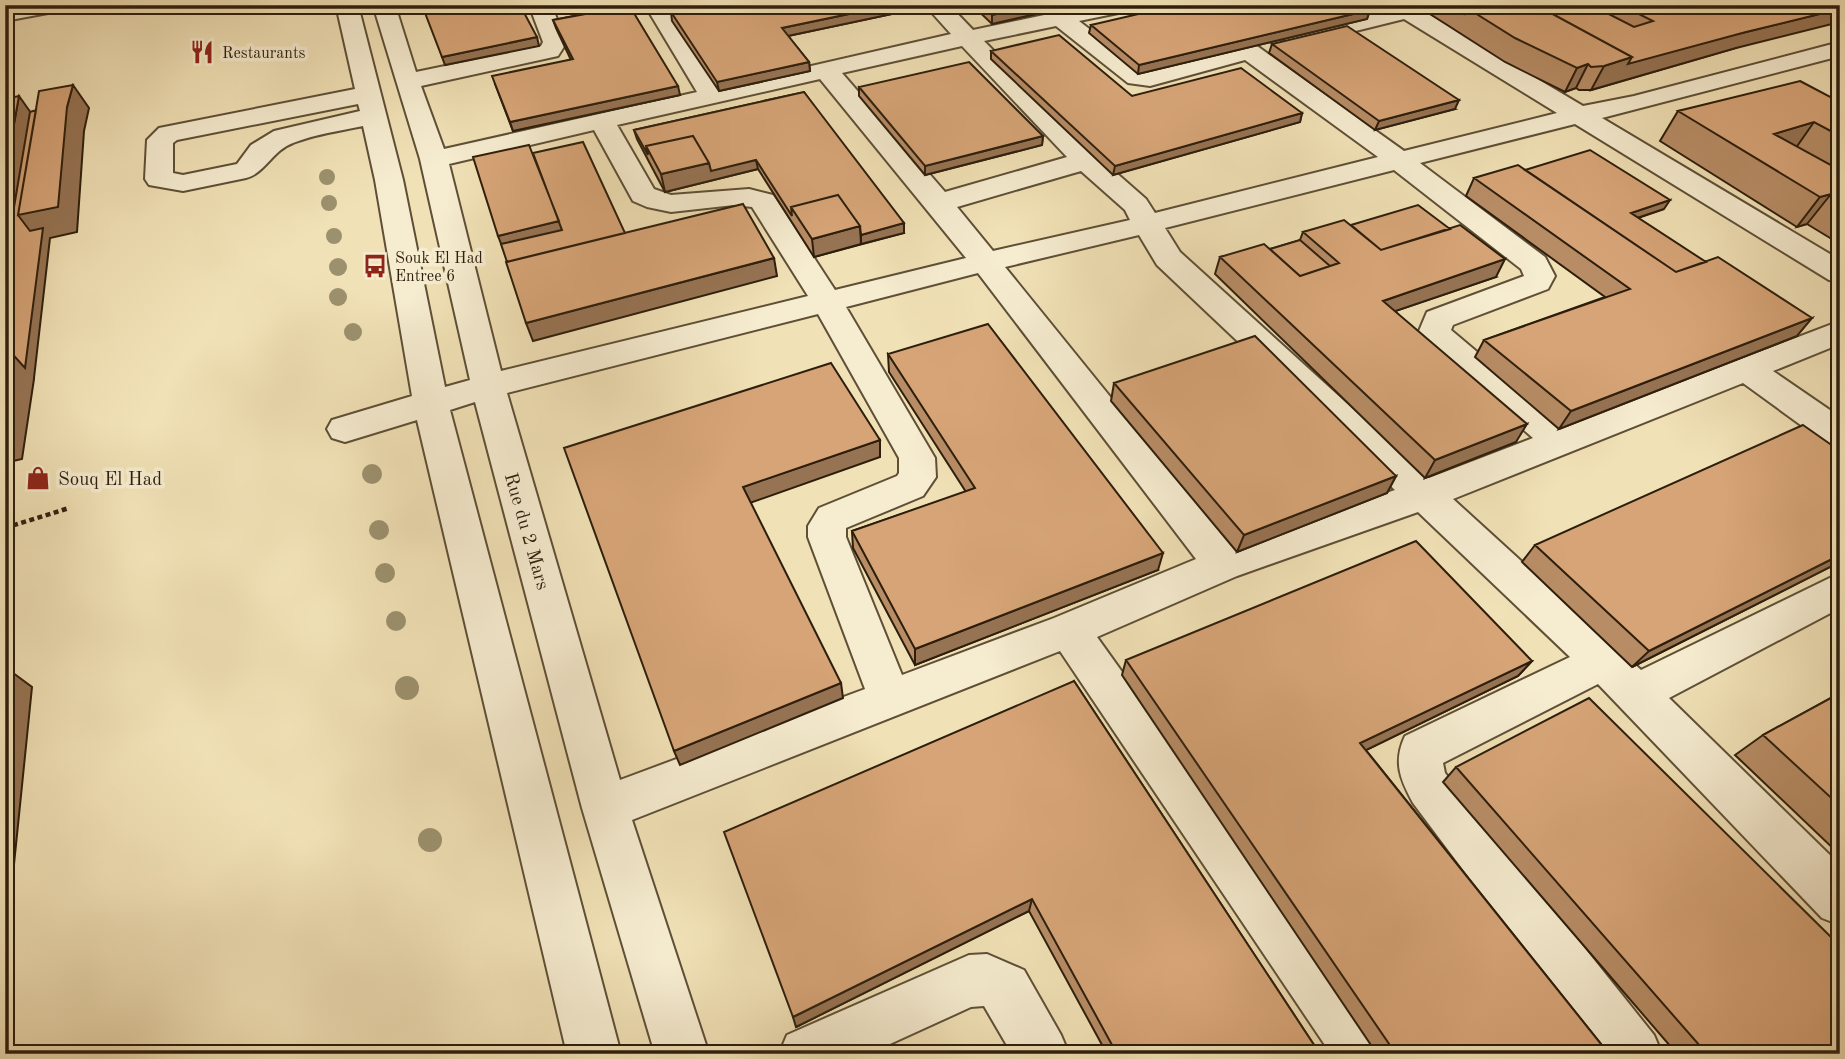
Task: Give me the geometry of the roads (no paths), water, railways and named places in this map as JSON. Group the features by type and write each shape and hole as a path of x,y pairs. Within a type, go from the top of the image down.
{"street":[{"path":"5,14 56,5"},
{"path":"47,29 48,22 63,5"},
{"path":"347,5 388,180 431,404 594,1054"},
{"name":"Rue du 2 Mars","path":"384,5 434,159 488,386 605,808 682,1054"},
{"path":"408,81 550,51 555,42 540,5"},
{"path":"694,5 658,9 712,95"},
{"path":"936,5 1087,162 1136,205 1168,258 1603,661 1840,900"},
{"path":"434,159 966,38 1125,5"},
{"path":"1060,18 1137,78 1150,79 1402,8 1840,273"},
{"path":"345,429 488,386 1149,224 1578,115 1636,103 1840,49"},
{"path":"1249,51 1399,160 1534,264 1540,276 1536,282 1438,319 1435,331 1440,339 1558,440"},
{"path":"827,71 939,202 1223,565"},
{"path":"1739,74 1773,92"},
{"path":"371,105 284,137 261,150 246,170 183,183 159,179 160,139 168,134 371,105"},
{"path":"602,121 643,195 648,199 673,202 748,197 763,201 827,302 917,458 920,468 918,477 910,486 832,518 827,526 827,537 890,698"},
{"path":"939,202 1062,166 1087,162"},
{"path":"605,808 1069,630 1223,565 1424,495 1558,440 1840,332"},
{"path":"1746,368 1840,435"},
{"path":"1636,694 1840,589"},
{"path":"1069,630 1363,1054"},
{"path":"1603,661 1421,751 1419,762 1421,774 1429,788 1636,1054"},
{"path":"806,1054 969,981 987,980 1005,989 1042,1054"}],"place":[{"name":"Restaurants","path":"202,52"},
{"name":"Souk El Had Entree 6","path":"375,266"},
{"name":"Souq El Had","path":"38,478"}]}
